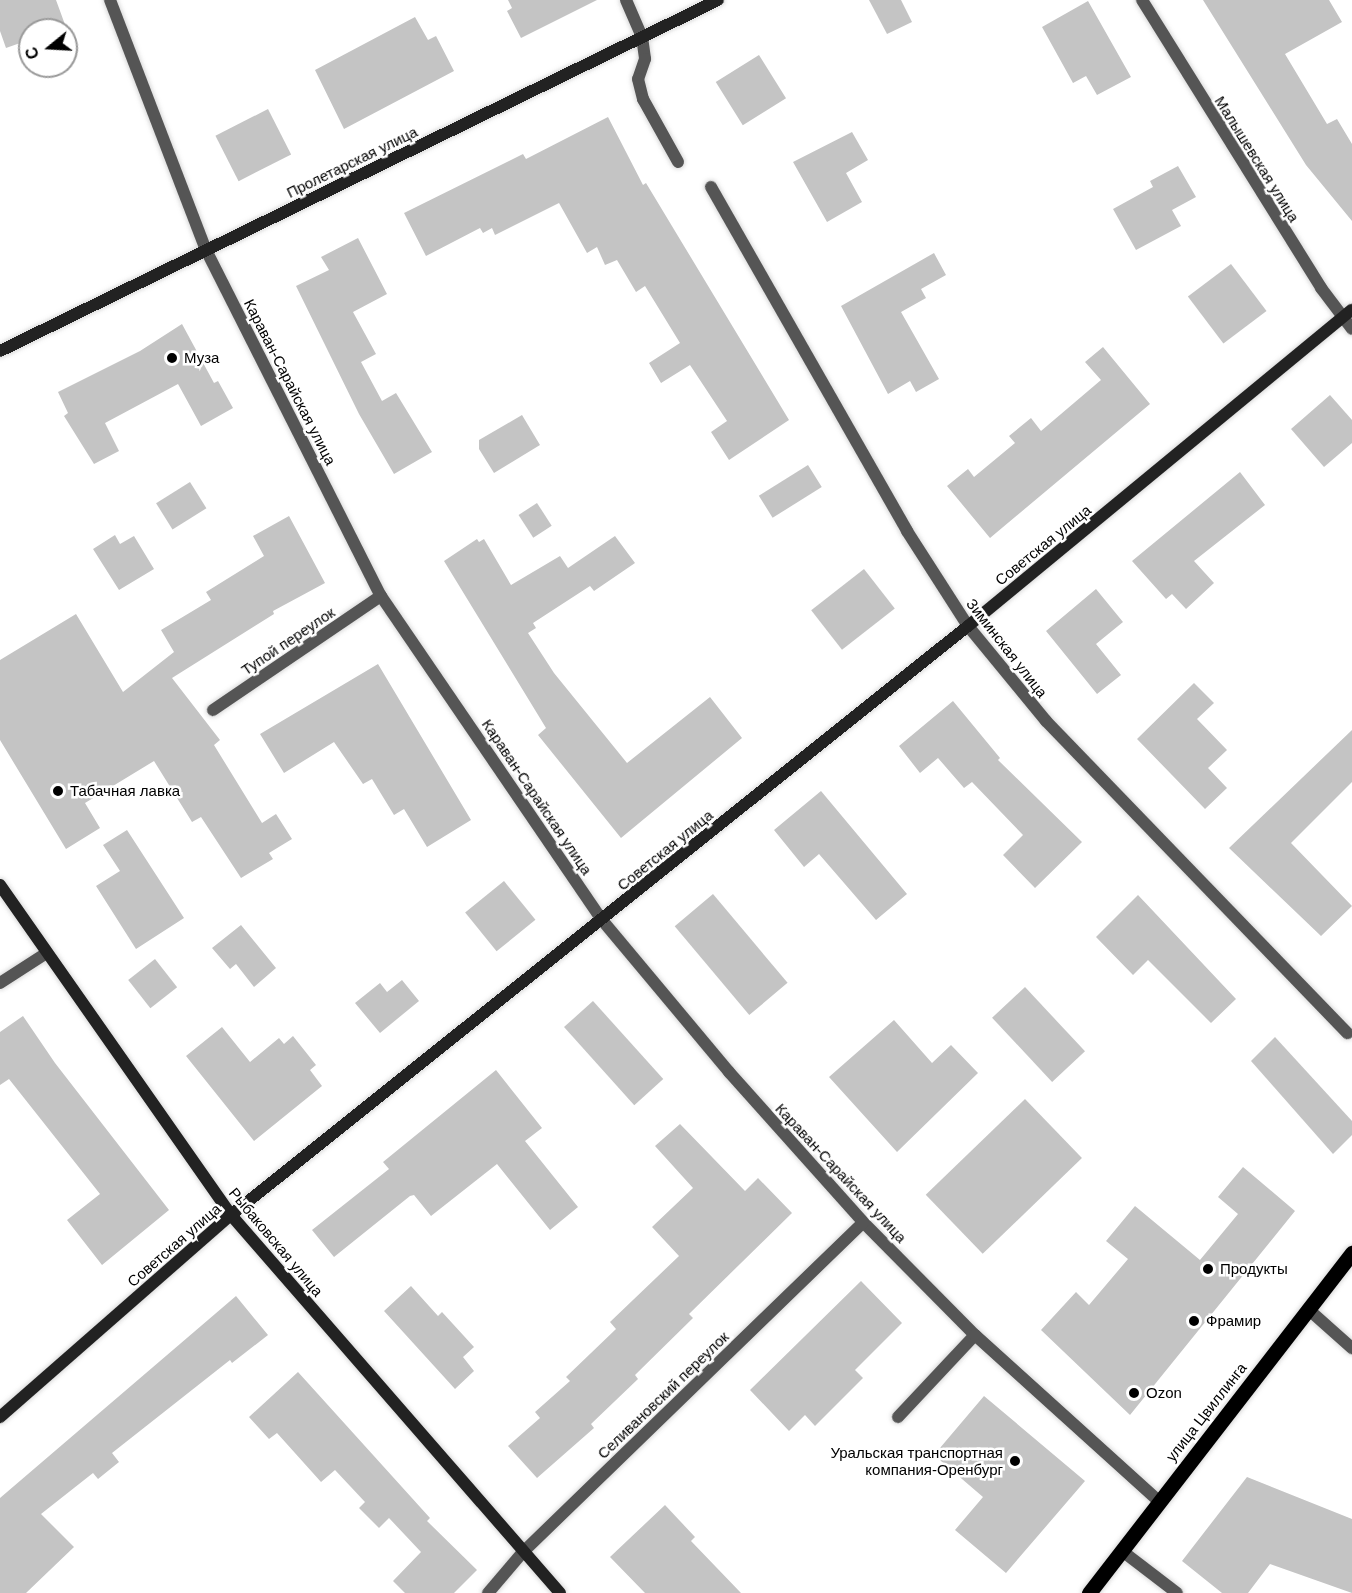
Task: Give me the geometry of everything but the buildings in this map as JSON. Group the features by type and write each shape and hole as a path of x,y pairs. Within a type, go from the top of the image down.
{"main road":[{"name":"улица Цвиллинга","path":"1089,1593 1352,1253"}],"street":[{"name":"Караван-Сарайская улица","path":"110,0 206,250 381,596 602,920 729,1072 863,1222 975,1335 1160,1502"},
{"path":"626,0 642,38 645,59 638,79 643,99 678,162"},
{"name":"Пролетарская улица","path":"0,351 718,0"},
{"name":"Малышевская улица","path":"1142,0 1347,314 1352,329"},
{"name":"Зиминская улица","path":"711,187 907,531 968,626 1062,739 1347,1033"},
{"name":"Советская улица","path":"0,1417 231,1215 968,626 1347,314"},
{"name":"Тупой переулок","path":"213,710 381,596"},
{"name":"Рыбаковская улица","path":"0,885 45,954 231,1215 522,1553 560,1593"},
{"path":"0,983 45,954"},
{"name":"Селивановский переулок","path":"488,1593 522,1553 863,1222"},
{"path":"1308,1309 1352,1348"},
{"path":"898,1417 975,1335"},
{"path":"1122,1551 1177,1593"}],"place":[{"name":"Муза","path":"172,358"},
{"name":"Табачная лавка","path":"58,791"},
{"name":"Продукты","path":"1208,1269"},
{"name":"Фрамир","path":"1194,1321"},
{"name":"Ozon","path":"1134,1393"},
{"name":"Уральская транспортная компания-Оренбург","path":"1015,1461"}]}
